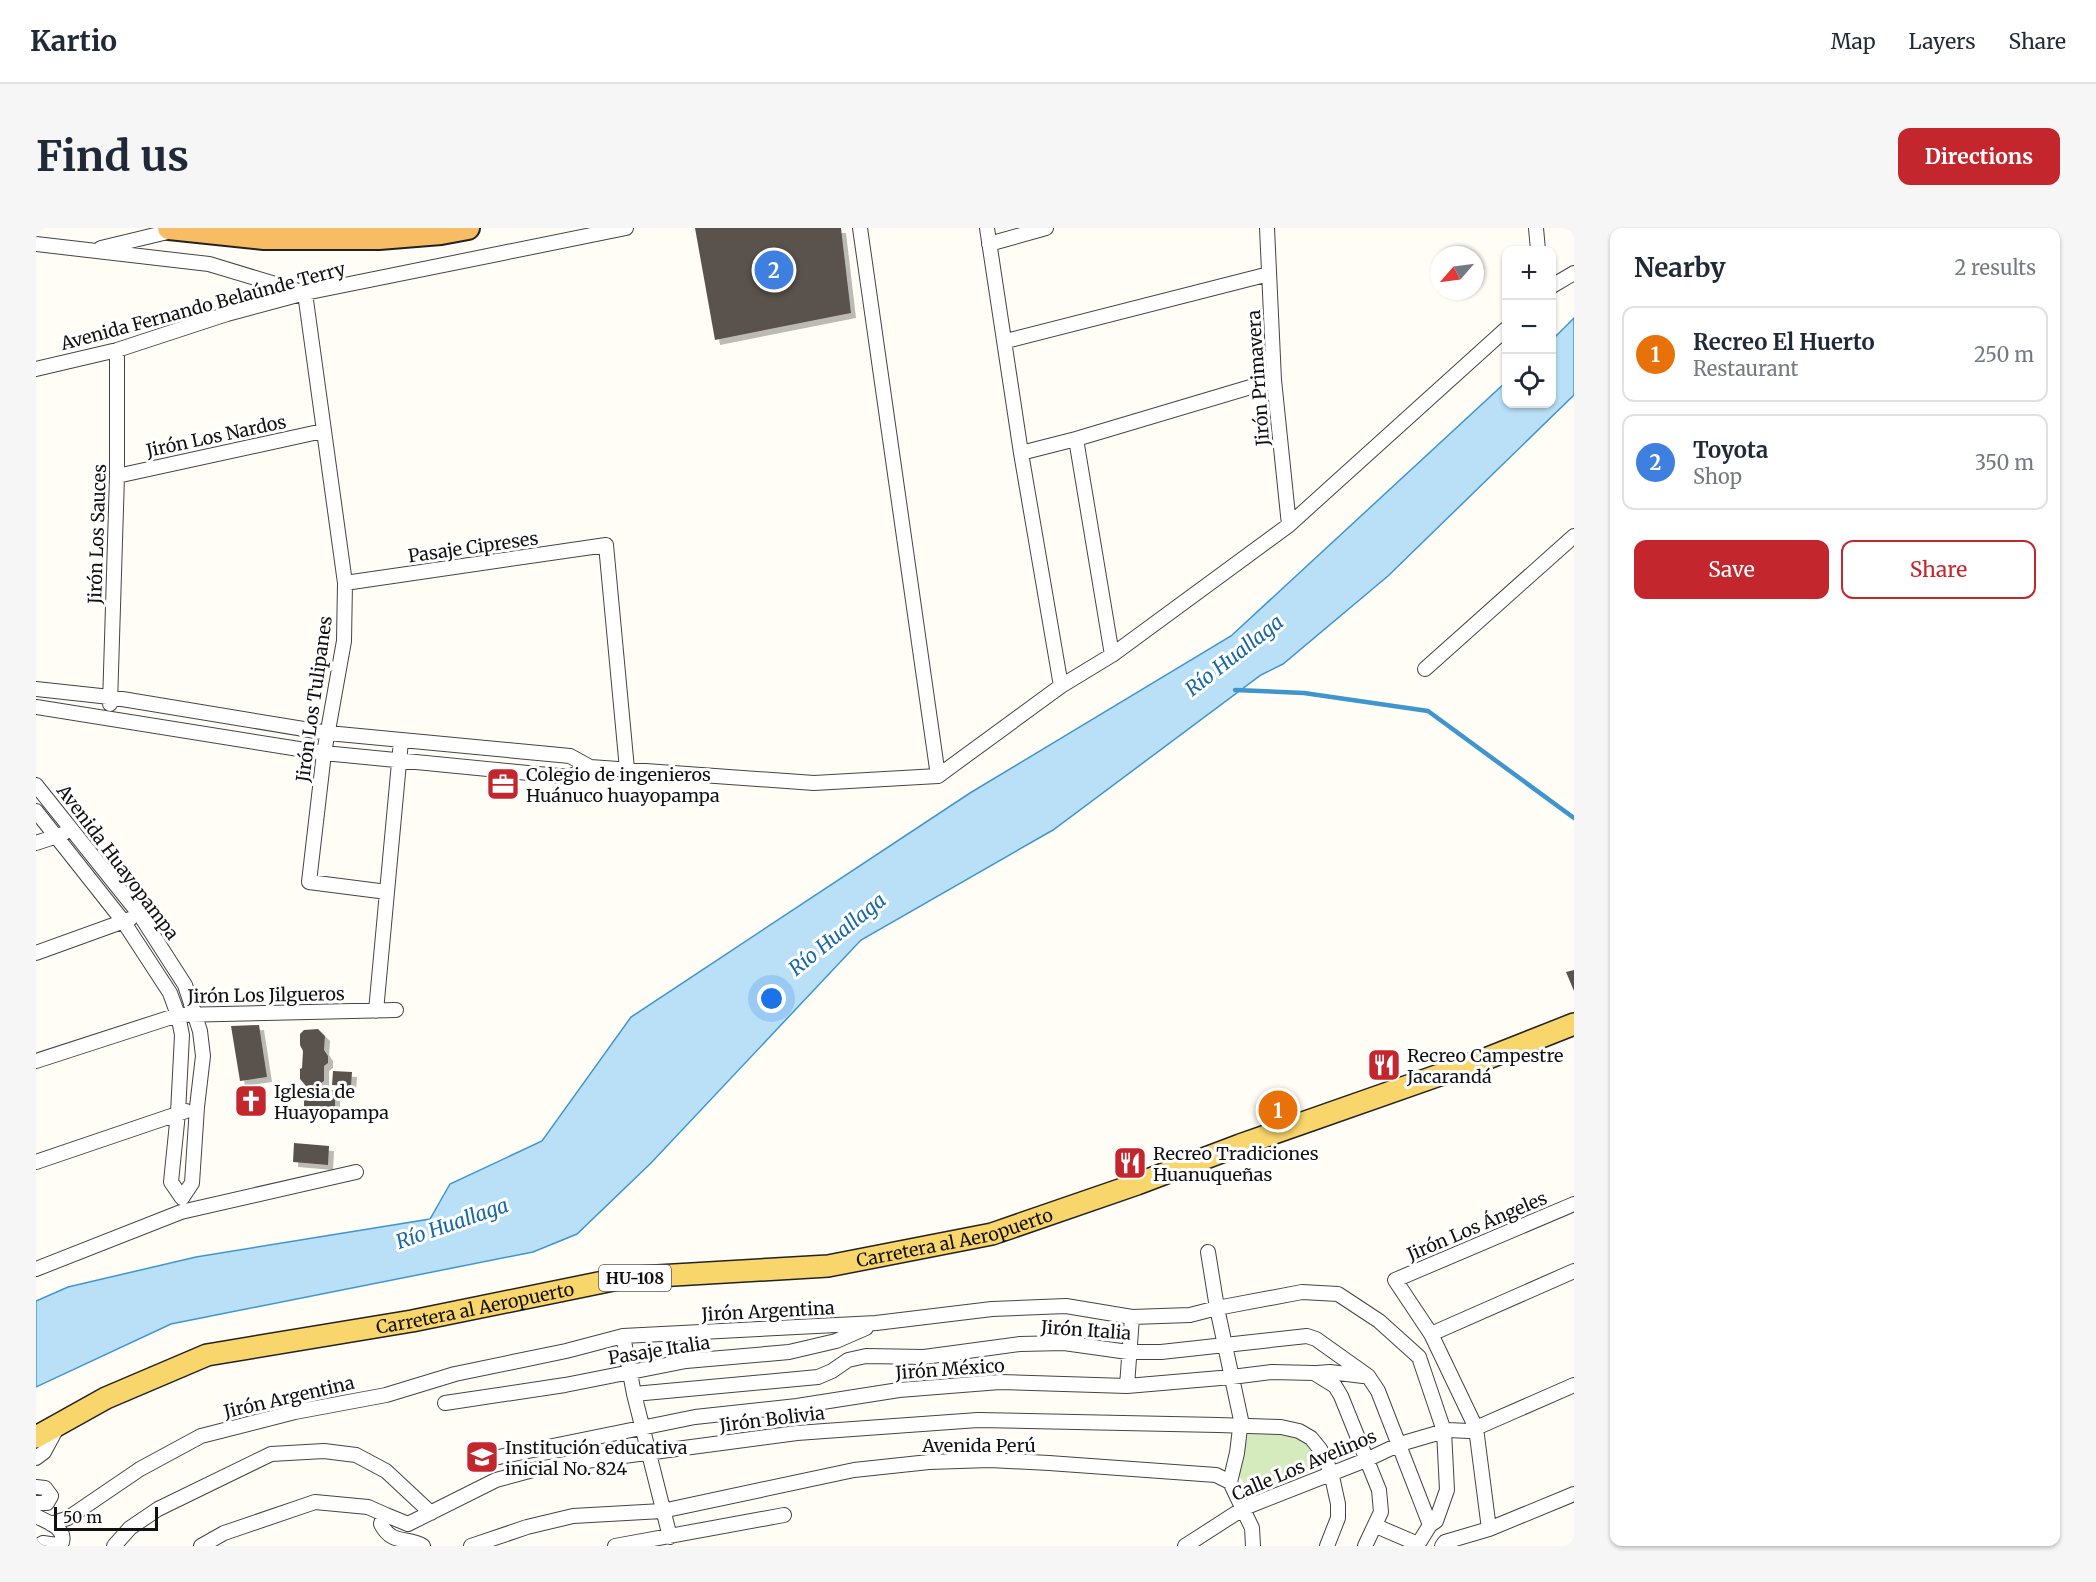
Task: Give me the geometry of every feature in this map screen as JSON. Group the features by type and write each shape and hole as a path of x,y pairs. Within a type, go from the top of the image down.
{"highway":[{"path":"174,229 379,238 441,233 468,228"}],"main road":[{"name":"Carretera al Aeropuerto","path":"36,1437 106,1398 207,1356 412,1322 623,1278 828,1266 992,1234 1137,1185 1240,1145 1574,1024"}],"street":[{"name":"Avenida Fernando Belaúnde Terry","path":"36,369 117,350 227,314 305,293 626,228"},
{"path":"860,228 938,776"},
{"path":"987,228 1006,341 1021,453 1061,686"},
{"path":"989,244 1046,228"},
{"name":"Jirón Primavera","path":"1267,228 1274,380 1289,525"},
{"path":"1536,228 1538,246"},
{"path":"94,250 174,229"},
{"path":"36,244 209,264 305,293"},
{"path":"1556,283 1574,273"},
{"path":"1006,341 1269,274"},
{"name":"Jirón Los Tulipanes","path":"305,293 345,583 344,641 324,753 309,882 387,892"},
{"path":"36,689 110,698 328,733 570,756 590,767 814,783 938,776 1061,686 1112,655 1289,525 1502,333"},
{"name":"Jirón Los Sauces","path":"108,718 117,476 117,350"},
{"path":"1021,453 1274,380"},
{"name":"Jirón Los Nardos","path":"117,476 323,431"},
{"path":"1076,439 1112,655"},
{"path":"1425,669 1574,536"},
{"name":"Pasaje Cipreses","path":"345,583 606,545 627,769"},
{"path":"36,707 324,753 569,777 590,767"},
{"path":"376,1011 401,741"},
{"name":"Avenida Huayopampa","path":"36,785 140,915 185,985 195,1014 203,1056 192,1183 181,1205"},
{"name":"Avenida Huayopampa","path":"36,811 123,921 170,993 182,1035 178,1113 171,1182 181,1205"},
{"path":"36,843 73,830"},
{"path":"36,953 140,915"},
{"name":"Jirón Los Jilgueros","path":"36,1061 178,1015 396,1010"},
{"path":"36,1162 197,1107"},
{"path":"36,1269 181,1205 356,1172"},
{"name":"Jirón Los Ángeles","path":"1431,1334 1395,1280 1574,1204"},
{"path":"1208,1252 1224,1344 1241,1420 1230,1482 1252,1528 1253,1546"},
{"path":"1489,1529 1473,1430 1431,1334 1574,1271"},
{"name":"Jirón Argentina","path":"51,1524 68,1518 140,1469 201,1436 295,1412 386,1395 455,1374 566,1351 623,1336 876,1323 992,1309 1066,1306 1132,1317 1190,1315 1302,1292 1338,1294 1379,1321 1419,1358 1446,1431 1448,1490 1436,1521 1430,1525 1417,1545"},
{"path":"1126,1386 1132,1317"},
{"name":"Pasaje Italia","path":"445,1403 566,1385 686,1361 789,1352 836,1341 876,1323"},
{"path":"623,1336 648,1454 670,1537"},
{"name":"Jirón Italia","path":"634,1394 818,1377 848,1360 866,1356 924,1357 1042,1343 1064,1343 1128,1352 1161,1352 1311,1337 1368,1376 1378,1391 1430,1525"},
{"name":"Jirón México","path":"489,1459 695,1417 797,1406 899,1390 1000,1382 1126,1386 1232,1377 1272,1371 1330,1372 1368,1376"},
{"path":"1314,1373 1335,1386 1351,1418 1378,1490 1382,1512 1365,1546"},
{"path":"1473,1430 1574,1385"},
{"name":"Jirón Bolivia","path":"201,1546 224,1533 315,1502 368,1507 408,1524 496,1480 533,1470 797,1433 978,1420 1281,1427 1299,1431 1311,1438 1320,1449 1331,1472 1338,1504 1338,1518 1327,1546"},
{"path":"36,1458 44,1452 58,1426"},
{"name":"Calle Los Avelinos","path":"1185,1546 1205,1539 1244,1508 1366,1460 1400,1444 1446,1431 1473,1430"},
{"path":"114,1546 130,1528 158,1509 271,1454 324,1451 356,1455 386,1471 431,1513"},
{"name":"Avenida Perú","path":"471,1546 527,1527 573,1516 662,1511 855,1470 929,1462 990,1460 1049,1463 1216,1475 1230,1482"},
{"path":"36,1487 45,1488 51,1496 47,1503 36,1503"},
{"path":"1442,1546 1445,1542 1489,1529 1574,1494"},
{"path":"386,1515 381,1524 389,1536 398,1541 423,1546"},
{"path":"615,1546 784,1515"},
{"path":"36,1516 61,1531 63,1537 62,1542 52,1546 43,1543 38,1546"},
{"path":"1376,1526 1417,1545"}],"green space":[{"path":"1283,1432 1298,1437 1307,1444 1319,1468 1253,1496 1239,1476 1248,1433"}],"water":[{"name":"Río Huallaga","path":"1574,318 1574,395 1388,576 1283,664 1261,675 1053,830 861,940 651,1163 577,1234 533,1252 171,1324 36,1387 36,1301 68,1287 196,1257 430,1219 450,1184 542,1141 631,1017 970,793 1231,636 1502,386 1502,408 1556,408 1556,336"}],"building":[{"path":"695,228 841,228 851,313 715,340"},
{"path":"1574,970 1574,991 1566,972"},
{"path":"259,1025 267,1077 240,1081 231,1026"},
{"path":"318,1029 325,1036 324,1050 328,1056 328,1063 324,1066 324,1081 316,1087 306,1086 300,1079 303,1051 300,1045 300,1034 304,1030"},
{"path":"333,1071 352,1072 351,1086 332,1085"},
{"path":"304,1090 335,1090 335,1113 304,1113"},
{"path":"294,1143 329,1146 328,1165 293,1162"}],"waterway":[{"path":"1235,690 1304,693 1428,711 1574,818"}],"place":[{"name":"Toyota","path":"774,270"},
{"name":"Colegio de ingenieros Huánuco huayopampa","path":"503,784"},
{"name":"Recreo Campestre Jacarandá","path":"1384,1065"},
{"name":"Iglesia de Huayopampa","path":"251,1101"},
{"name":"Recreo El Huerto","path":"1278,1110"},
{"name":"Recreo Tradiciones Huanuqueñas","path":"1130,1163"},
{"name":"Institución educativa inicial No. 824","path":"482,1457"}]}
